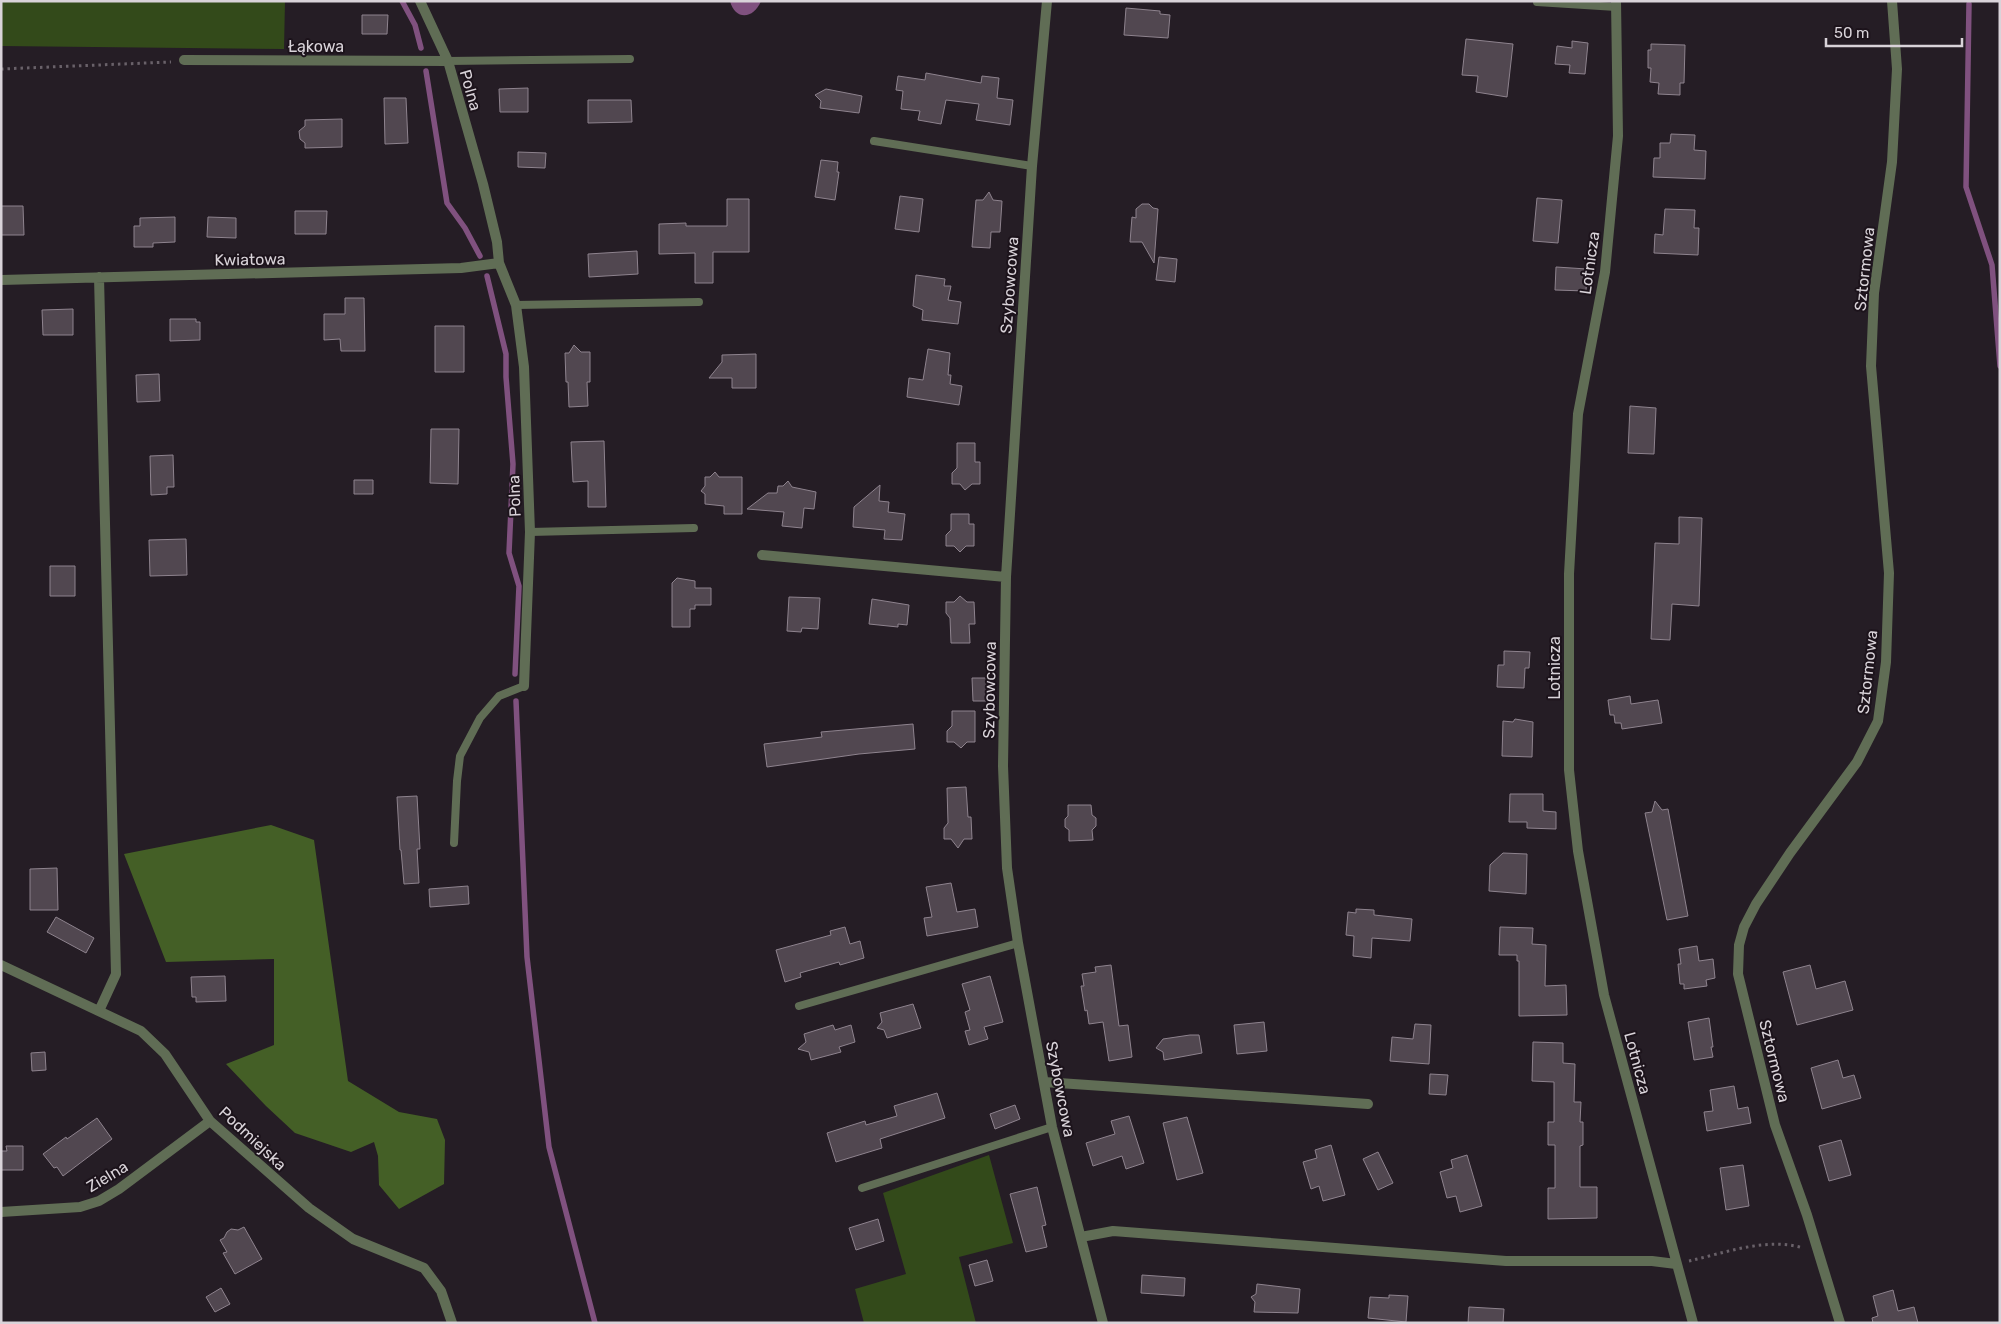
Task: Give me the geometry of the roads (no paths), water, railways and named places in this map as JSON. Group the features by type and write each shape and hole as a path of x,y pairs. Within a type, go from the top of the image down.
{"street":[{"name":"Polna","path":"420,1 448,62 483,184 497,242 499,263 516,305 524,367 530,532 524,686"},
{"name":"Szybowcowa","path":"1047,1 1032,166 1006,577 1003,766 1007,868 1018,943 1052,1127 1103,1323"},
{"name":"Sztormowa","path":"1840,1323 1819,1254 1775,1125 1738,974 1738,958 1739,944 1744,928 1756,904 1790,853 1857,762 1878,721 1886,662 1889,573 1871,366 1874,293 1892,162 1897,69 1892,1"},
{"name":"Lotnicza","path":"1616,4 1618,136 1605,272 1578,414 1569,574 1569,770 1578,851 1604,995 1693,1323"},
{"name":"Łąkowa","path":"184,60 448,62"},
{"name":"Kwiatowa","path":"1,280 461,268 499,263"},
{"path":"99,278 116,974 99,1011"},
{"path":"762,555 1006,577"},
{"name":"Podmiejska","path":"1,965 141,1031 165,1054 210,1120 309,1208 353,1239 424,1268 441,1291 452,1323"},
{"path":"1044,1082 1368,1104"},
{"name":"Zielna","path":"1,1212 80,1207 99,1201 119,1189 210,1120"},
{"path":"1081,1237 1113,1231 1506,1261 1652,1261 1676,1264"}],"lane":[{"path":"1537,2 1616,4"},
{"path":"448,62 630,59"},
{"path":"874,141 1032,166"},
{"path":"516,305 699,302"},
{"path":"530,532 694,528"},
{"path":"454,843 456,781 460,756 480,718 499,696 524,686"},
{"path":"799,1006 1018,943"},
{"path":"862,1188 1052,1127"}],"waterway":[{"path":"402,1 415,25 421,48"},
{"path":"1969,4 1966,187 1992,265 2000,366"},
{"path":"426,71 447,203 465,228 480,256"},
{"path":"487,276 506,354 513,464 509,553 519,586 515,674"},
{"path":"516,701 527,957 549,1147 595,1323"}]}
